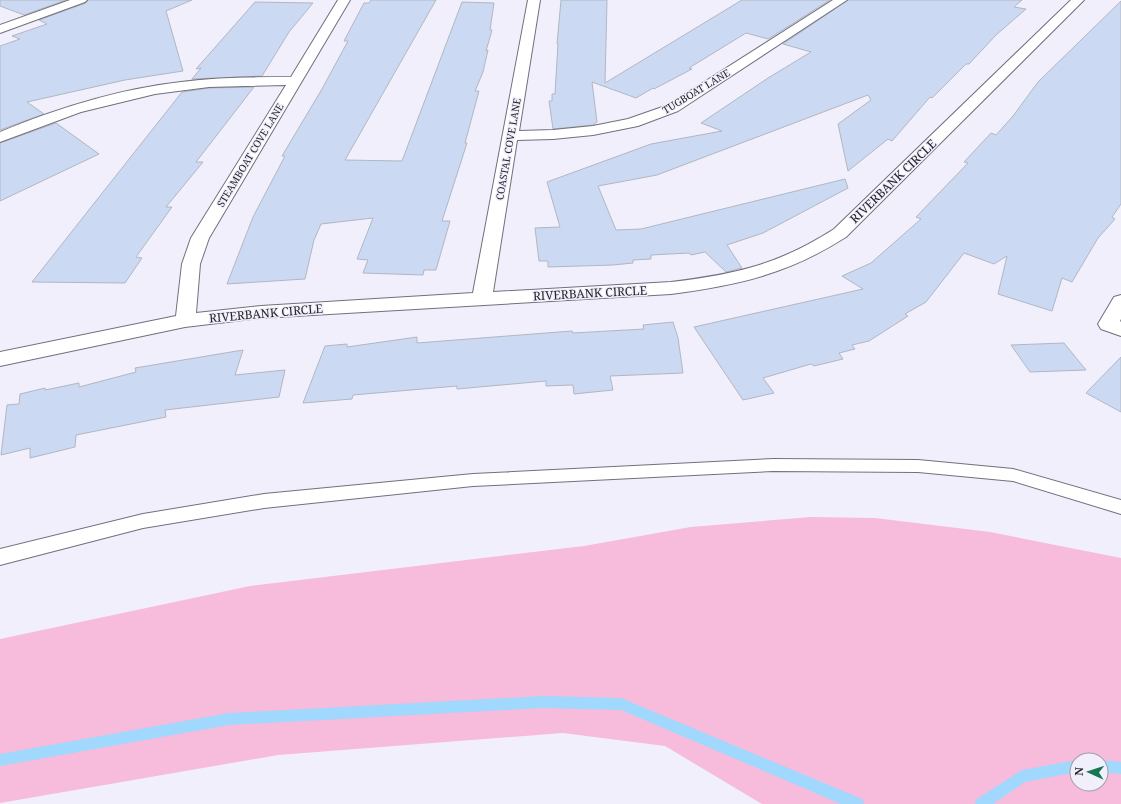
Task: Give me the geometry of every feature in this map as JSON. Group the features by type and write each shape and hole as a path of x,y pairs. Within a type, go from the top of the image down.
{"street":[{"path":"0,29 81,0"},
{"name":"STEAMBOAT COVE LANE","path":"185,321 191,264 200,238 344,0"},
{"name":"COASTAL COVE LANE","path":"482,299 534,0"},
{"name":"TUGBOAT LANE","path":"510,135 559,135 591,132 648,119 673,108 841,0"},
{"name":"RIVERBANK CIRCLE","path":"0,359 185,321 260,312 671,288 712,283 749,276 786,264 818,248 840,233 1078,0"},
{"path":"0,137 63,112 136,93 207,83 240,81 294,81"},
{"path":"1121,301 1108,324 1121,330"}],"lane":[{"path":"0,557 143,521 264,501 473,480 773,465 918,466 1013,475 1121,507"}],"shaded area":[{"path":"811,517 875,518 990,532 1121,558 1121,804 762,804 665,746 563,733 278,755 0,803 0,639 250,586 584,546 691,527"}],"building":[{"path":"0,0 66,0 24,15 0,6"},
{"path":"88,0 192,0 166,11 183,71 125,80 27,102 44,114 0,130 0,46 20,39 12,36 47,24 39,20 86,3"},
{"path":"371,0 436,0 345,160 402,161 462,2 494,3 490,30 492,30 486,51 488,50 483,72 475,91 479,91 465,143 467,143 442,221 450,221 436,270 424,270 423,275 363,273 368,260 357,259 373,218 321,224 314,240 305,279 227,284 253,217 285,156 282,156 322,89 348,41 344,41 364,3 369,3"},
{"path":"561,0 607,0 605,83 742,0 830,0 768,39 746,33 689,68 692,69 636,98 592,82 597,122 593,125 553,129 549,101 552,101 552,94 555,94"},
{"path":"848,0 1022,0 1014,7 1026,9 996,35 969,64 966,64 932,98 930,97 892,141 888,139 848,171 838,124 871,100 868,95 657,175 598,186 616,230 641,229 845,179 848,188 763,233 727,245 742,268 726,272 705,252 691,255 689,253 651,255 651,259 633,260 633,263 613,265 548,267 548,261 539,261 535,228 560,227 547,182 651,144 722,131 701,123 768,78 811,52 783,44"},
{"path":"1121,1 1121,204 1112,217 1115,219 1098,238 1072,282 1062,278 1052,311 998,294 1007,256 994,264 964,253 926,302 905,314 908,316 869,341 852,345 855,349 839,353 843,359 814,366 811,364 763,378 774,393 743,400 694,327 863,289 842,276 871,263 921,219 916,217 968,163 964,162 991,133 996,135 1013,116 1038,82"},
{"path":"255,2 313,3 289,32 262,76 192,79 201,68 196,69"},
{"path":"254,87 196,162 203,162 166,207 172,207 136,257 142,258 125,283 32,282 182,92 209,88"},
{"path":"56,123 99,154 0,201 0,143"},
{"path":"673,322 678,338 683,373 610,376 613,390 574,394 573,385 546,386 546,381 457,389 457,386 353,395 352,399 303,403 325,346 347,344 347,347 417,337 417,343 572,331 573,333 644,329 643,325"},
{"path":"1064,343 1086,370 1030,372 1011,345"},
{"path":"243,350 235,375 285,370 279,397 165,410 166,417 76,435 75,447 30,458 30,448 1,455 7,405 19,404 20,394 45,388 45,390 79,383 79,387 136,372 135,368"},
{"path":"1121,357 1121,412 1086,393"}],"waterway":[{"path":"0,760 229,719 543,702 621,704 857,804"},
{"path":"982,804 1022,776 1069,767"},
{"path":"1109,767 1121,768"}]}
